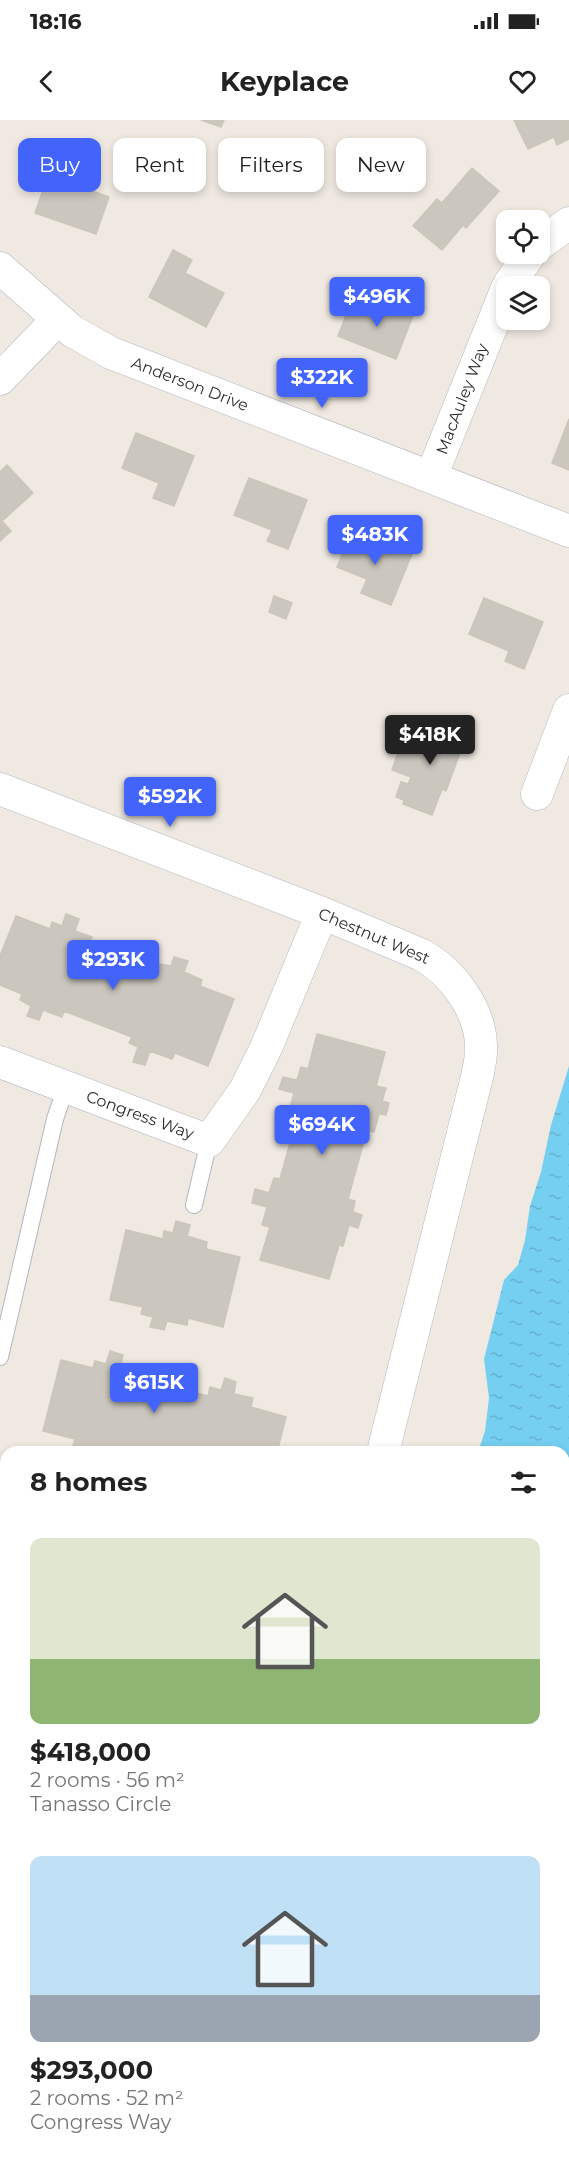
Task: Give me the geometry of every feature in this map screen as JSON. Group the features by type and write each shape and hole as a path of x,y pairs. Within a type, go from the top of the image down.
{"street":[{"path":"550,237 569,223"},
{"name":"Anderson Drive","path":"0,268 57,320 90,343 120,357 569,531"},
{"name":"MacAuley Way","path":"431,477 496,314"},
{"path":"0,380 57,320"},
{"path":"537,794 569,710"},
{"name":"Chestnut West","path":"1,791 322,913 406,948 437,963 448,974 465,999 478,1029 481,1045 477,1077 385,1446"},
{"name":"Congress Way","path":"0,1062 209,1141 244,1090 267,1048 322,913"}],"lane":[{"path":"0,1357 55,1119 66,1087"},
{"path":"194,1205 209,1141"}],"water":[{"path":"569,1066 569,1446 480,1446 485,1431 489,1398 484,1359 504,1280 518,1265 525,1240 530,1206 541,1172 551,1125"}],"building":[{"path":"201,120 224,120 221,127"},
{"path":"514,120 569,120 569,139 557,145 554,137 528,149"},
{"path":"472,168 499,191 466,228 463,225 442,250 413,226 437,199 442,203"},
{"path":"42,192 95,192 109,197 96,234 35,213"},
{"path":"173,250 192,260 185,273 224,293 206,327 149,297"},
{"path":"352,300 390,315 395,303 415,311 396,359 338,336"},
{"path":"569,419 569,470 552,463"},
{"path":"136,433 194,456 174,506 153,498 159,483 122,468"},
{"path":"7,465 33,493 2,521 11,531 0,541 0,472"},
{"path":"249,478 307,500 288,549 267,541 272,530 234,515"},
{"path":"352,530 412,554 391,605 361,593 367,579 337,567"},
{"path":"274,596 292,603 286,619 269,612"},
{"path":"484,598 543,622 524,669 505,661 509,651 469,634"},
{"path":"432,717 468,731 446,791 442,789 432,815 403,804 404,800 396,797 401,782 408,784 411,777 392,770 400,747 419,754"},
{"path":"66,914 79,919 75,931 92,937 89,945 157,971 160,964 171,966 174,957 188,961 184,972 202,980 200,986 234,999 208,1066 175,1053 172,1059 150,1051 145,1065 133,1062 138,1047 129,1043 132,1037 64,1011 62,1017 43,1010 39,1020 27,1016 31,1006 20,1000 22,994 0,985 0,956 16,916 50,929 52,922 62,926"},
{"path":"317,1034 385,1052 376,1086 386,1088 382,1101 389,1103 386,1115 379,1114 374,1132 367,1130 348,1199 355,1201 353,1212 362,1215 358,1228 349,1225 343,1246 339,1245 329,1279 260,1260 270,1227 262,1225 267,1207 252,1203 255,1189 269,1193 274,1178 280,1179 298,1114 289,1111 294,1093 279,1089 283,1077 297,1080 301,1067 308,1069"},
{"path":"176,1221 190,1225 187,1236 207,1242 206,1249 240,1257 223,1327 188,1318 187,1325 167,1321 164,1330 150,1327 153,1317 141,1314 143,1307 110,1300 126,1230 163,1239 164,1231 173,1233"},
{"path":"110,1351 123,1355 120,1368 140,1372 138,1378 208,1396 210,1387 221,1390 225,1378 236,1382 234,1394 253,1398 251,1407 286,1417 279,1446 73,1446 75,1439 43,1431 61,1360 93,1368 95,1361 106,1364"}]}
